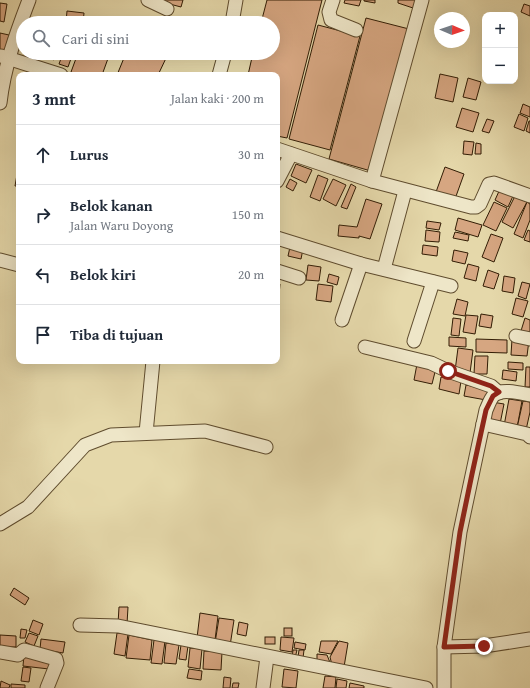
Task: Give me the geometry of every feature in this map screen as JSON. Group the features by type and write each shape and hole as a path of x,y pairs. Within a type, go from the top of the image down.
{"street":[{"path":"22,16 29,0"},
{"path":"148,0 167,9"},
{"path":"233,16 236,0"},
{"path":"333,0 329,12 331,20 356,30"},
{"path":"372,181 422,0"},
{"path":"0,103 4,57 16,30"},
{"path":"4,57 51,72"},
{"path":"220,72 222,60"},
{"path":"280,149 405,191 471,207 476,207 480,204 489,184 494,183 530,196"},
{"path":"280,175 292,154"},
{"path":"384,269 405,191"},
{"path":"280,239 362,264 451,286"},
{"path":"0,260 16,264"},
{"path":"342,320 362,264"},
{"path":"280,272 299,278"},
{"path":"414,341 433,282"},
{"path":"516,336 530,339"},
{"path":"365,347 431,362 448,371 491,386 499,392"},
{"path":"146,433 153,364"},
{"path":"444,688 444,647 460,532 486,410 493,396 499,392 530,395"},
{"path":"483,424 527,434 530,437"},
{"path":"0,524 28,507 85,445 111,435 205,431 266,447"},
{"path":"80,625 118,626 426,688"},
{"path":"444,647 484,646 530,639"},
{"path":"0,652 18,655 24,650 56,658 57,663 47,688"},
{"path":"263,688 267,657"}],"building":[{"path":"163,0 183,0 181,7 162,2"},
{"path":"267,0 322,0 287,138 280,137 280,72 249,72 251,60 280,60 280,16 263,16"},
{"path":"345,0 361,0 359,6 344,3"},
{"path":"375,0 375,3 364,1"},
{"path":"398,0 416,0 413,8 398,3"},
{"path":"0,3 7,4 4,22 0,21"},
{"path":"524,4 530,6 530,16 521,12"},
{"path":"67,11 84,13 84,16 67,16"},
{"path":"366,18 409,29 371,171 329,159"},
{"path":"318,25 360,36 330,150 289,139"},
{"path":"0,33 9,35 5,51 0,50"},
{"path":"60,60 70,60 68,67 59,64"},
{"path":"75,60 107,60 103,72 71,72"},
{"path":"123,60 165,60 159,72 118,72"},
{"path":"440,74 458,78 453,102 435,98"},
{"path":"468,78 481,82 476,100 463,97"},
{"path":"523,104 530,107 530,117 520,113"},
{"path":"462,108 479,113 473,132 456,127"},
{"path":"519,114 528,118 524,131 514,127"},
{"path":"487,119 494,121 489,133 482,131"},
{"path":"530,121 530,133 526,131"},
{"path":"464,141 474,142 472,155 463,154"},
{"path":"476,143 481,144 481,154 475,154"},
{"path":"296,164 312,170 306,183 291,176"},
{"path":"445,167 464,174 455,199 436,192"},
{"path":"318,175 328,179 320,201 310,197"},
{"path":"290,179 297,183 293,191 286,187"},
{"path":"333,179 346,185 336,206 323,199"},
{"path":"351,184 356,187 347,209 341,207"},
{"path":"500,189 513,196 508,207 495,200"},
{"path":"515,196 527,202 513,228 502,222"},
{"path":"366,199 382,204 370,239 359,236 359,238 338,236 339,225 357,227"},
{"path":"494,202 507,208 496,231 483,225"},
{"path":"527,202 530,204 530,220 523,238 514,234"},
{"path":"458,218 482,225 478,237 455,230"},
{"path":"427,221 441,223 439,230 426,228"},
{"path":"426,230 440,232 439,242 425,241"},
{"path":"528,230 530,231 530,242 524,240"},
{"path":"455,232 469,235 468,241 453,238"},
{"path":"491,234 503,238 494,262 482,257"},
{"path":"423,245 438,247 437,256 422,254"},
{"path":"290,247 303,249 301,259 288,256"},
{"path":"454,250 468,253 465,264 452,261"},
{"path":"468,264 479,267 476,281 464,278"},
{"path":"308,265 321,267 319,281 306,280"},
{"path":"488,270 499,274 494,289 483,286"},
{"path":"329,274 339,277 337,285 327,282"},
{"path":"504,276 515,278 513,293 502,291"},
{"path":"522,282 530,284 526,299 518,296"},
{"path":"318,284 333,286 331,302 316,300"},
{"path":"516,298 528,301 523,317 512,314"},
{"path":"457,299 468,302 465,316 453,314"},
{"path":"481,314 493,316 491,328 479,326"},
{"path":"466,315 478,316 475,334 463,332"},
{"path":"453,318 461,319 459,336 451,335"},
{"path":"525,318 530,320 530,337 520,334"},
{"path":"449,337 466,338 466,347 449,346"},
{"path":"476,339 507,340 507,353 476,352"},
{"path":"512,339 529,340 527,356 511,355"},
{"path":"458,348 473,350 470,373 455,371"},
{"path":"475,356 488,356 487,374 474,374"},
{"path":"508,362 523,363 523,370 508,369"},
{"path":"417,364 436,368 432,384 414,380"},
{"path":"526,367 530,367 530,387 525,387"},
{"path":"503,370 517,372 516,381 502,379"},
{"path":"441,377 461,381 459,394 439,389"},
{"path":"466,385 488,389 486,400 464,396"},
{"path":"509,399 522,401 517,428 504,426"},
{"path":"523,401 530,402 530,412 526,430 517,428"},
{"path":"492,402 504,404 500,424 488,422"},
{"path":"14,588 29,598 25,605 10,595"},
{"path":"119,607 128,607 127,624 118,624"},
{"path":"200,613 218,616 215,640 197,638"},
{"path":"219,618 234,620 230,646 215,643"},
{"path":"33,620 43,624 39,635 29,631"},
{"path":"239,622 248,624 246,636 237,634"},
{"path":"284,628 292,628 292,636 284,636"},
{"path":"21,629 27,630 25,638 20,638"},
{"path":"29,633 38,636 34,646 25,642"},
{"path":"117,633 128,634 125,656 114,654"},
{"path":"0,635 16,636 16,647 0,647"},
{"path":"129,635 152,640 150,660 126,658"},
{"path":"265,637 275,637 275,644 265,644"},
{"path":"281,637 294,638 292,652 280,650"},
{"path":"41,639 65,642 63,653 40,649"},
{"path":"154,640 165,641 162,664 151,663"},
{"path":"321,641 338,641 331,654 319,652"},
{"path":"339,641 348,643 344,667 332,665 330,657"},
{"path":"295,642 306,644 305,650 294,648"},
{"path":"166,643 179,645 176,664 164,663"},
{"path":"181,645 188,646 186,660 179,659"},
{"path":"190,648 202,649 200,669 188,667"},
{"path":"293,650 297,650 295,658 292,658"},
{"path":"299,650 304,650 303,658 298,657"},
{"path":"204,651 222,652 221,670 203,669"},
{"path":"317,654 327,655 331,665 317,663"},
{"path":"24,655 51,658 49,669 23,666"},
{"path":"23,667 31,668 29,682 21,681"},
{"path":"189,669 202,671 201,680 187,678"},
{"path":"284,669 298,671 296,688 282,687"},
{"path":"325,676 336,677 335,688 323,688"},
{"path":"224,677 231,678 230,688 223,688"},
{"path":"337,679 347,681 346,688 336,688"},
{"path":"1,681 10,685 9,688 0,688"},
{"path":"233,683 239,683 238,688 232,688"},
{"path":"350,683 364,686 364,688 349,688"},
{"path":"11,684 25,685 25,688 11,688"}],"route":[{"path":"448,371 491,386 499,392 493,396 486,410 472,474 460,532 444,647 484,646"}]}
